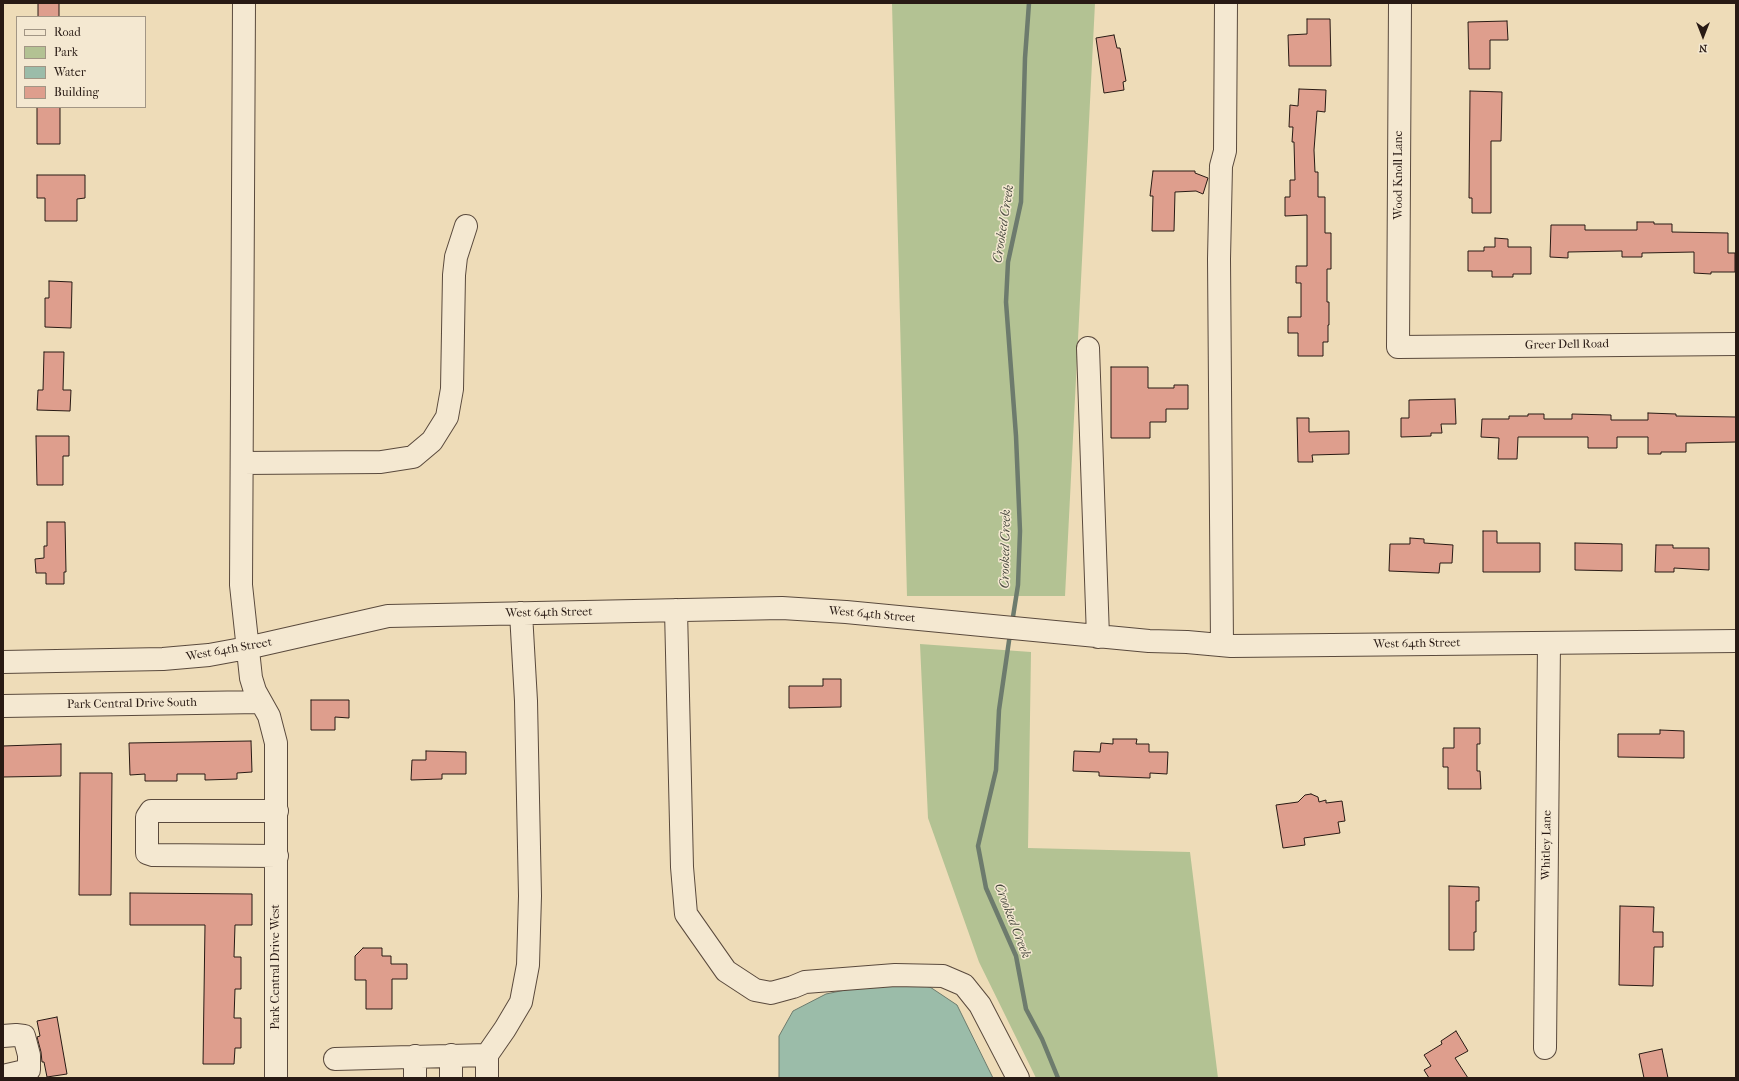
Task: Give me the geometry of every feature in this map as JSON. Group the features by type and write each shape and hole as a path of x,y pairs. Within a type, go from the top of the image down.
{"street":[{"name":"Park Central Drive West","path":"244,3 241,585 251,678 260,702 268,716 276,743 276,1078"},
{"path":"1222,645 1219,259 1221,166 1225,151 1226,3"},
{"name":"Wood Knoll Lane","path":"1398,347 1400,3"},
{"path":"242,463 381,462 413,457 432,441 447,417 452,389 454,276 456,257 466,226"},
{"name":"Greer Dell Road","path":"1398,347 1736,344"},
{"path":"1088,348 1098,637"},
{"name":"West 64th Street","path":"3,662 163,659 209,655 248,648 388,616 782,608 846,612 1149,642 1222,645 1736,641"},
{"path":"676,610 682,867 686,914 726,971 756,990 771,993 805,982 895,975 943,976 964,985 980,1005 1018,1078"},
{"path":"487,1078 487,1055 521,1002 528,965 530,896 529,819 526,700 521,613"},
{"name":"Whitley Lane","path":"1546,1048 1549,643"},
{"name":"Park Central Drive South","path":"3,706 260,702"},
{"path":"277,811 151,811 147,815 147,853 153,855 277,856"},
{"path":"3,1036 24,1036 29,1055 29,1070 3,1076"},
{"path":"451,1055 451,1078"},
{"path":"335,1059 487,1055"},
{"path":"415,1056 415,1078"}],"green space":[{"path":"892,3 1095,3 1065,596 907,596"},
{"path":"920,644 1031,652 1028,848 1190,852 1218,1078 1036,1078 979,962 928,818"}],"water":[{"path":"899,982 930,987 957,1005 993,1078 779,1078 779,1036 793,1011 826,994"}],"building":[{"path":"38,3 59,3 59,16 38,16"},
{"path":"1307,19 1330,19 1331,66 1289,66 1288,35 1307,34"},
{"path":"1507,21 1508,40 1490,40 1490,69 1469,69 1468,22"},
{"path":"1114,35 1117,48 1120,48 1126,81 1123,82 1124,90 1104,93 1096,38"},
{"path":"1299,89 1326,90 1325,112 1317,111 1314,150 1315,172 1318,172 1318,197 1325,197 1325,233 1331,233 1331,269 1327,269 1327,302 1329,302 1328,342 1323,342 1323,356 1298,356 1298,333 1288,333 1288,317 1301,317 1301,283 1296,283 1296,266 1307,266 1307,215 1285,216 1285,197 1290,197 1290,180 1295,180 1294,142 1292,142 1293,127 1289,127 1290,105 1298,106"},
{"path":"1470,91 1502,92 1501,141 1491,141 1491,213 1472,213 1472,198 1469,198"},
{"path":"37,108 60,108 60,144 37,144"},
{"path":"1153,171 1195,171 1195,173 1208,178 1203,194 1196,191 1175,192 1174,231 1152,231 1153,196 1150,196"},
{"path":"37,175 85,175 85,198 77,199 77,221 45,221 45,198 37,198"},
{"path":"1637,222 1672,224 1672,232 1728,233 1728,253 1735,253 1735,272 1711,272 1711,274 1694,273 1694,252 1642,253 1642,257 1622,257 1622,251 1568,252 1568,258 1550,257 1551,225 1585,225 1585,230 1637,230"},
{"path":"1495,238 1508,239 1508,247 1531,247 1531,274 1513,274 1513,277 1492,277 1492,271 1468,271 1468,251 1484,251 1484,247 1495,247"},
{"path":"49,281 72,282 71,328 45,327 45,298 49,298"},
{"path":"44,352 64,352 63,390 71,390 70,411 37,410 38,390 43,390"},
{"path":"1111,367 1148,367 1148,388 1174,388 1174,385 1188,385 1188,409 1166,409 1166,422 1150,422 1150,438 1111,438"},
{"path":"1455,399 1456,424 1441,424 1442,433 1431,433 1431,436 1401,437 1401,418 1409,418 1409,400"},
{"path":"1648,413 1676,414 1676,416 1736,417 1736,442 1686,443 1686,452 1661,452 1661,454 1648,454 1648,437 1617,437 1617,448 1588,448 1588,437 1518,437 1517,459 1498,459 1499,438 1481,437 1482,419 1509,419 1509,416 1544,414 1544,419 1572,419 1572,414 1611,415 1611,420 1648,420"},
{"path":"1297,418 1309,418 1309,432 1349,431 1349,454 1312,455 1313,462 1298,462"},
{"path":"36,436 69,436 69,456 63,456 63,485 37,485"},
{"path":"47,522 65,522 66,572 64,572 64,584 46,584 46,573 36,573 35,559 44,558 44,546 47,546"},
{"path":"1483,531 1497,531 1497,543 1540,543 1540,572 1483,572"},
{"path":"1410,538 1424,539 1424,543 1453,545 1452,563 1440,563 1439,573 1389,571 1390,544 1410,544"},
{"path":"1575,543 1622,544 1622,571 1575,570"},
{"path":"1656,545 1673,545 1673,548 1709,548 1709,570 1674,568 1674,572 1655,572"},
{"path":"823,679 841,679 841,707 789,708 789,686 823,686"},
{"path":"311,700 349,700 349,718 335,717 335,730 311,730"},
{"path":"1454,728 1480,728 1480,744 1477,744 1477,771 1480,771 1481,789 1448,789 1448,767 1443,767 1443,748 1454,748"},
{"path":"1660,730 1684,731 1684,758 1618,757 1618,734 1660,734"},
{"path":"1113,739 1137,739 1136,744 1149,744 1149,752 1168,752 1167,774 1150,773 1150,778 1099,776 1099,772 1073,771 1074,751 1100,752 1101,743 1113,744"},
{"path":"251,741 252,772 237,773 237,779 205,780 205,774 177,774 177,781 145,781 145,774 130,775 129,743"},
{"path":"61,744 61,776 3,777 3,746"},
{"path":"426,751 466,752 466,774 442,774 442,779 411,780 412,760 426,760"},
{"path":"80,773 112,773 111,895 79,895"},
{"path":"1311,794 1318,797 1319,802 1326,800 1326,803 1342,801 1345,821 1338,822 1340,833 1304,838 1305,845 1283,848 1276,805 1298,802 1305,795"},
{"path":"1449,886 1479,887 1479,901 1476,901 1476,932 1474,932 1474,950 1449,950"},
{"path":"130,893 252,894 252,925 235,925 234,957 241,957 241,989 235,989 234,1018 241,1018 241,1048 235,1048 234,1064 203,1064 205,925 130,925"},
{"path":"1620,906 1654,907 1653,932 1663,932 1663,947 1654,947 1653,986 1619,985"},
{"path":"363,948 382,948 382,956 391,956 391,964 407,964 407,979 392,979 392,1009 366,1009 366,980 355,980 355,956"},
{"path":"57,1017 67,1074 47,1077 44,1062 42,1062 37,1037 40,1036 37,1021"},
{"path":"1456,1031 1468,1051 1455,1058 1468,1078 1429,1078 1424,1070 1431,1066 1424,1055 1442,1044 1441,1041"},
{"path":"1662,1049 1668,1078 1644,1078 1639,1054"}],"waterway":[{"name":"Crooked Creek","path":"1012,623 1018,585 1020,531 1016,436 1006,302 1008,262 1021,202 1025,58 1029,3"},
{"name":"Crooked Creek","path":"1010,634 999,710 996,770 978,846 986,888 1016,956 1026,1009 1042,1039 1058,1078"}]}
